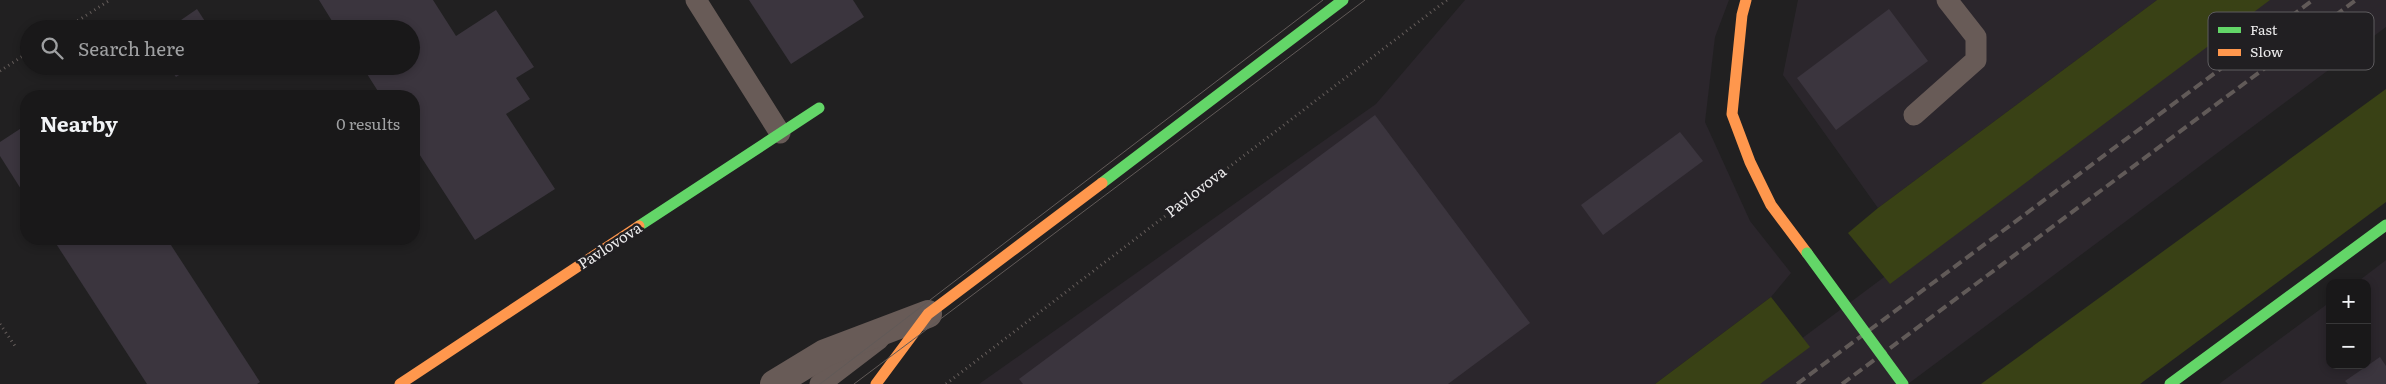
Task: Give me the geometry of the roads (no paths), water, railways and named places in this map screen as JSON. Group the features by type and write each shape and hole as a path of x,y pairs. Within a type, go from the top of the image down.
{"street":[{"path":"774,384 825,353 928,314 1343,0"},
{"path":"1746,0 1742,15 1732,114 1750,162 1771,205 1903,384"},
{"name":"Pavlovova","path":"400,384 819,108"},
{"path":"2170,384 2386,225"},
{"path":"876,384 928,314"}],"lane":[{"path":"696,0 780,133"},
{"path":"1914,115 1976,60 1976,37 1947,0"},
{"path":"820,384 895,327"}],"tram line":[{"path":"820,384 1323,0"},
{"path":"854,384 1365,0"}],"railway":[{"path":"2297,12 2313,0"},
{"path":"2340,12 2356,0"},
{"path":"1797,384 2219,70"},
{"path":"1842,384 2262,70"}]}
